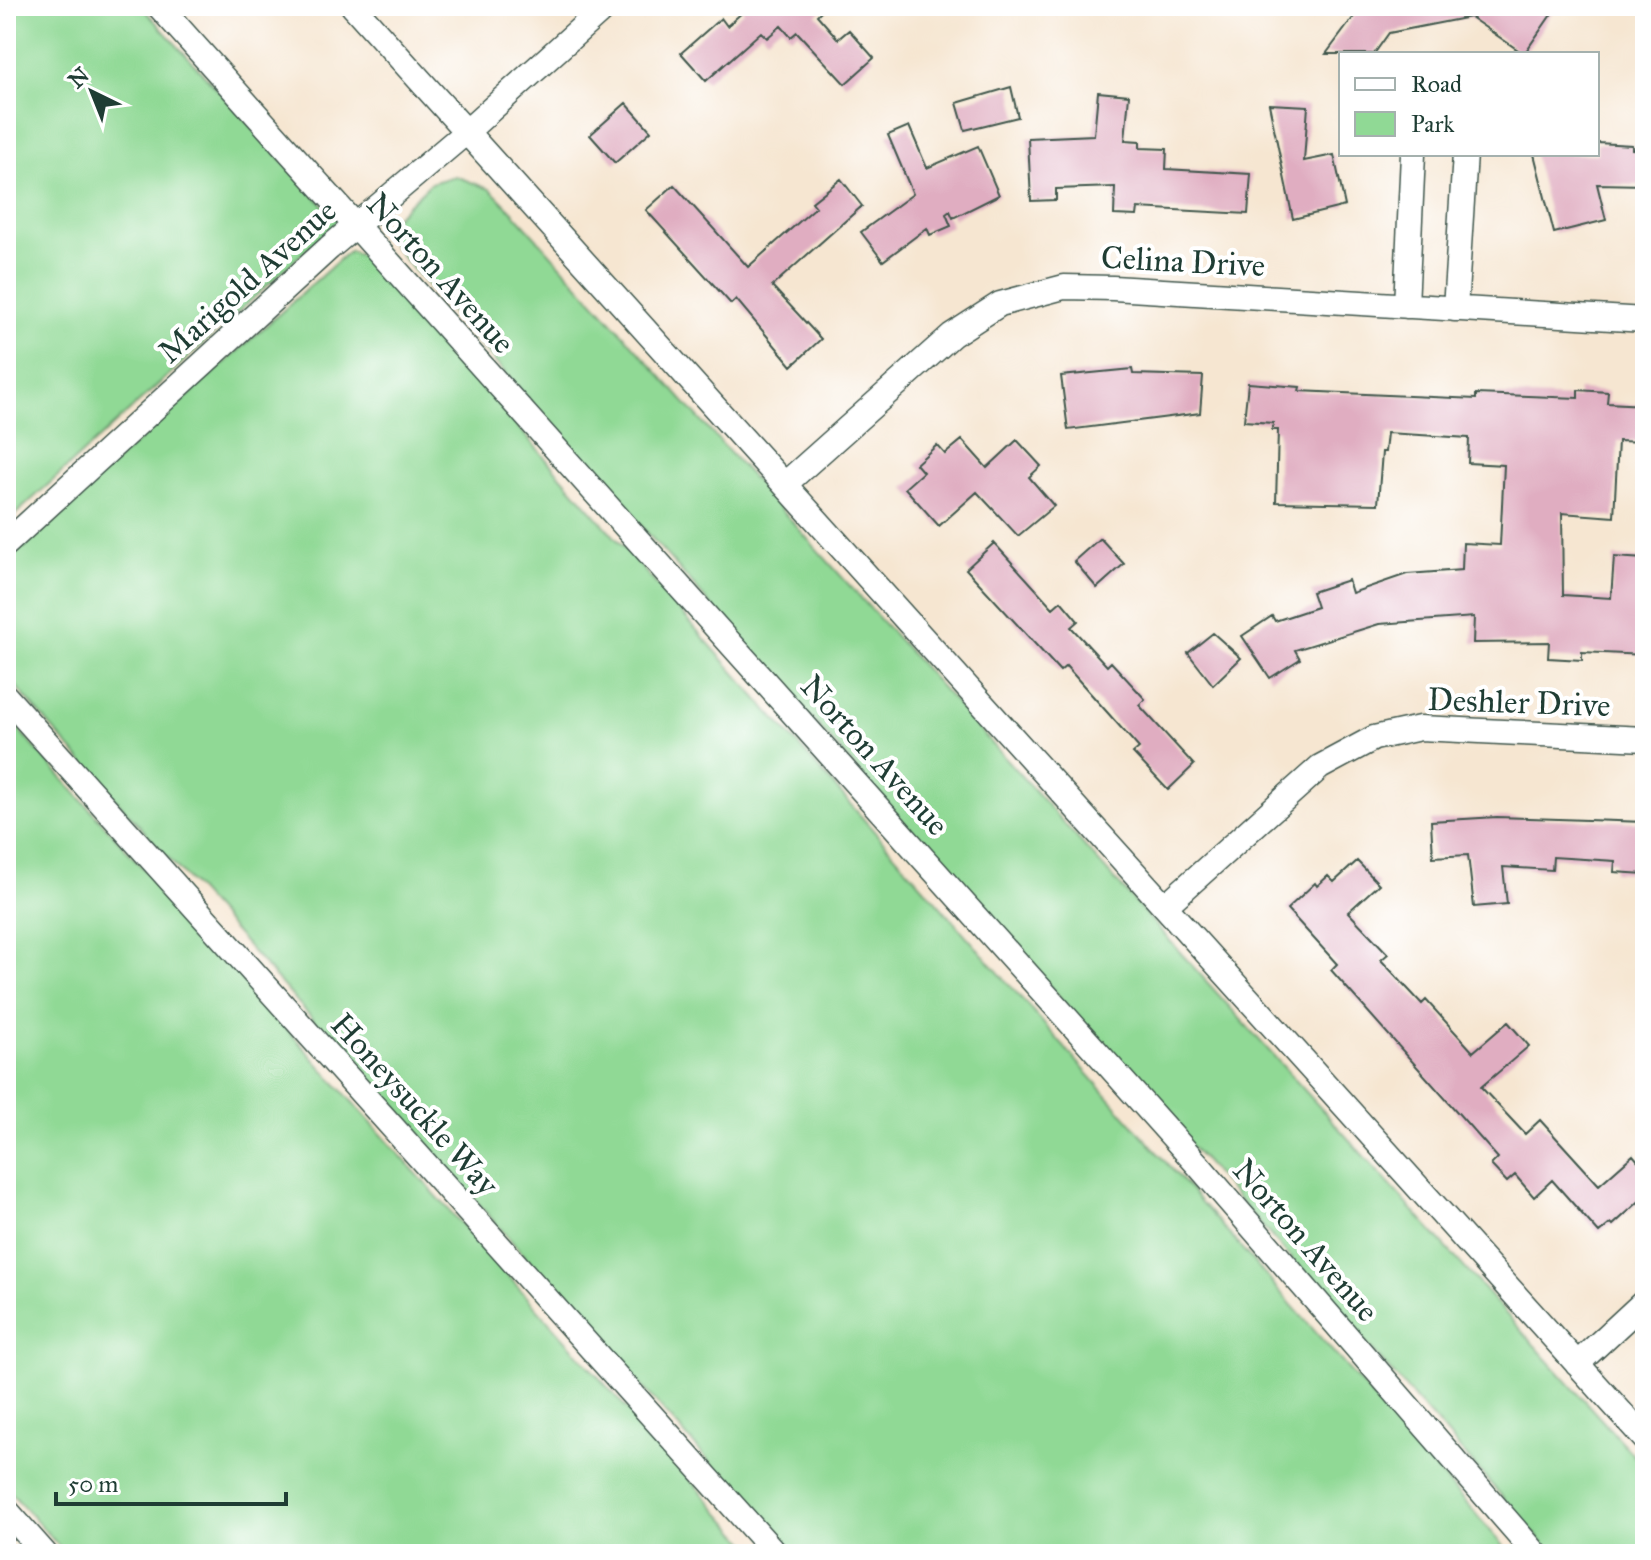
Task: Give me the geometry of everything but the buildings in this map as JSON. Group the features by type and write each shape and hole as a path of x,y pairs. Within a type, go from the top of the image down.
{"street":[{"name":"Norton Avenue","path":"159,6 1189,1154 1536,1554"},
{"path":"353,6 1645,1439"},
{"name":"Marigold Avenue","path":"6,544 355,225 465,133 606,6"},
{"path":"1406,306 1413,156"},
{"path":"1455,309 1465,156"},
{"name":"Celina Drive","path":"785,484 952,335 1014,298 1064,287 1645,320"},
{"name":"Honeysuckle Way","path":"6,697 776,1554"},
{"name":"Deshler Drive","path":"1165,906 1320,767 1374,738 1420,728 1645,739"},
{"path":"1577,1364 1645,1301"},
{"path":"6,1510 45,1554"}],"green space":[{"path":"6,6 141,6 338,221 6,523"},
{"path":"455,176 490,189 513,212 1645,1468 1645,1554 1553,1554 405,260 388,239 388,224 431,183"},
{"path":"349,251 369,258 1511,1554 792,1554 69,747 6,675 6,560"},
{"path":"6,716 757,1554 66,1554 6,1487"}]}
